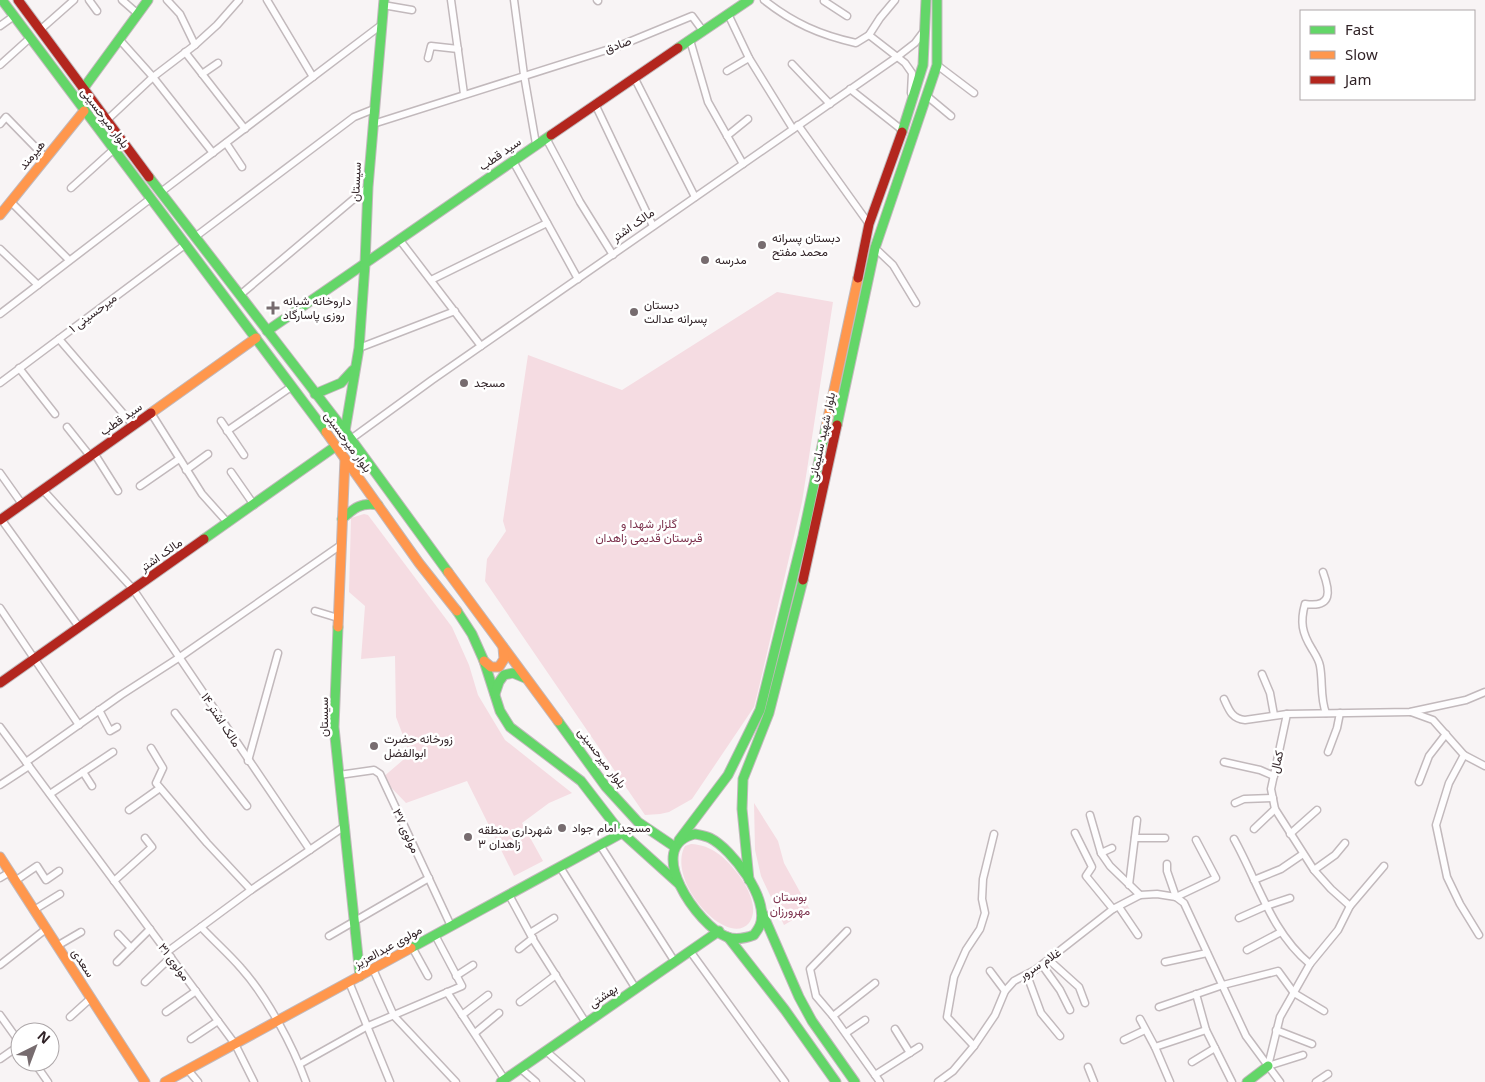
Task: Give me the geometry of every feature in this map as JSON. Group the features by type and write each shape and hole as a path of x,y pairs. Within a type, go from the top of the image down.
{"main road":[{"name":"بلوار میرحسینی","path":"2,0 336,446 419,563 460,614 472,634 484,661 494,697 510,727 581,781 618,829 679,884"},
{"path":"83,89 148,0"},
{"name":"سید قطب","path":"267,331 536,144 749,0"},
{"name":"بلوار شهید سلیمانی","path":"677,843 728,774 760,710 803,536 869,224 909,113 923,65 926,0"},
{"name":"بلوار شهید سلیمانی","path":"749,880 742,809 743,779 769,713 779,678 813,538 875,248 937,65 938,0"},
{"name":"بلوار میرحسینی","path":"20,1 106,120 348,435 606,787 638,822 677,843"},
{"name":"سیستان","path":"348,435 359,348 372,124 383,3"},
{"path":"40,51 50,44"},
{"name":"هیرمند","path":"0,216 84,111"},
{"path":"207,273 218,265"},
{"name":"سید قطب","path":"0,519 256,338"},
{"path":"315,394 341,384 348,378 356,366"},
{"name":"مالک اشتر","path":"1,680 34,659 336,446"},
{"name":"سیستان","path":"344,458 334,726 360,976"},
{"path":"342,519 359,504 378,505"},
{"path":"484,661 491,667 500,667 504,659 503,646"},
{"path":"494,697 496,686 503,675 515,673 527,679"},
{"name":"مولوی عبدالعزیز","path":"165,1082 622,833"},
{"path":"836,1082 728,937 697,910 679,884 674,863 677,843 684,836 695,834 710,838 734,860 749,880 799,997 812,1021 854,1082"},
{"name":"سعدی","path":"0,857 145,1082"},
{"path":"728,937 741,938 754,935 761,925 761,909"},
{"name":"بهشتی","path":"503,1081 719,931"},
{"path":"1248,1082 1268,1066"}],"street":[{"path":"40,30 74,0"},
{"path":"89,0 97,10"},
{"path":"122,0 138,14"},
{"path":"167,0 180,14 195,45"},
{"path":"106,120 153,77 195,45 217,25 239,0"},
{"path":"451,0 464,94"},
{"path":"514,0 536,144"},
{"path":"764,0 780,13 804,27 837,39 856,43 869,35 895,0"},
{"path":"269,1 313,77"},
{"path":"824,1 847,16"},
{"path":"383,3 412,10"},
{"path":"728,14 749,58 796,127 869,224"},
{"path":"0,26 14,16"},
{"name":"صادق","path":"524,75 619,46 692,16 703,31"},
{"path":"161,192 380,26"},
{"name":"مالک اشتر","path":"348,435 481,346 897,58 915,43 925,28"},
{"path":"869,35 905,63 912,73 909,113"},
{"path":"0,65 30,38"},
{"path":"120,39 153,77 213,153"},
{"path":"690,40 708,102 744,164"},
{"path":"428,58 431,46 458,49"},
{"path":"185,52 245,129"},
{"path":"727,71 749,58"},
{"path":"202,74 218,62"},
{"path":"792,64 830,104"},
{"path":"937,65 974,94"},
{"path":"372,124 524,75"},
{"path":"634,78 695,197"},
{"path":"850,89 902,130"},
{"path":"927,96 951,116"},
{"path":"595,104 654,226"},
{"path":"195,237 354,117 374,109"},
{"path":"0,124 6,117 46,158"},
{"path":"728,136 748,119"},
{"path":"546,138 580,202 613,254"},
{"path":"226,143 242,167"},
{"path":"71,188 113,150"},
{"path":"513,161 578,279"},
{"path":"240,295 368,187"},
{"path":"0,314 150,199"},
{"path":"11,202 69,260"},
{"path":"431,280 547,223"},
{"path":"400,239 481,346"},
{"name":"میرحسینی ۱","path":"0,383 186,244"},
{"path":"0,248 38,285"},
{"path":"875,248 893,265 916,303"},
{"path":"359,348 455,311"},
{"path":"59,339 133,425"},
{"path":"19,368 55,414"},
{"path":"228,431 291,387"},
{"path":"151,412 202,494 228,523"},
{"path":"221,421 244,456"},
{"path":"67,427 92,455 118,491"},
{"path":"186,470 208,454"},
{"path":"140,486 179,459"},
{"path":"231,472 254,505"},
{"path":"0,473 22,504"},
{"name":"مالک اشتر ۱۴","path":"43,490 134,589 248,761 310,850"},
{"path":"0,519 79,627"},
{"path":"0,785 99,710 180,657 341,545"},
{"path":"1323,572 1329,597 1318,604 1305,604 1302,625 1305,637 1320,666 1322,702 1326,713"},
{"path":"0,608 78,725"},
{"path":"315,611 338,618"},
{"path":"248,761 278,653"},
{"path":"1262,674 1270,693 1274,715"},
{"path":"1224,699 1230,712 1238,720 1245,720 1288,714 1410,712 1466,700 1485,692"},
{"path":"99,710 110,731 117,728"},
{"path":"1410,712 1433,720 1464,755 1485,766"},
{"path":"175,713 247,806"},
{"path":"1328,752 1340,713"},
{"name":"کمال","path":"1288,714 1271,788 1275,809 1314,870 1350,906"},
{"name":"مولوی ۳۱","path":"0,727 235,1044 254,1082"},
{"path":"1419,782 1429,756 1446,734"},
{"path":"151,748 163,768 156,783 207,843 251,890"},
{"path":"50,794 113,752"},
{"path":"1464,755 1449,783 1436,825 1448,877 1460,904 1479,935"},
{"path":"1224,762 1274,776"},
{"name":"مولوی ۳۷","path":"340,775 374,770 380,774 451,926"},
{"path":"83,772 92,786"},
{"path":"129,810 160,788"},
{"path":"1235,802 1244,799 1273,798"},
{"path":"1254,829 1275,809"},
{"path":"1290,834 1318,810"},
{"path":"1090,815 1101,853 1110,866 1140,895"},
{"path":"1129,885 1137,820"},
{"path":"145,982 169,955 201,927 251,890 345,826"},
{"path":"974,1046 947,1017 954,977 966,950 980,929 985,913 982,899 983,879 994,834"},
{"path":"1075,834 1092,867 1086,876 1138,935"},
{"path":"114,881 152,847 145,838"},
{"path":"1135,838 1165,838"},
{"path":"1234,839 1266,906 1281,932 1297,953 1310,964"},
{"path":"1176,897 1216,878 1196,840"},
{"path":"1314,870 1335,854 1345,843"},
{"path":"600,845 675,962"},
{"path":"1101,853 1112,848"},
{"path":"1254,880 1281,869 1303,854"},
{"path":"1168,864 1167,872 1176,897 1184,904 1246,1036 1280,1082"},
{"path":"15,880 37,866 46,880 59,871"},
{"path":"1268,1066 1280,1017 1310,964 1338,930 1350,906 1384,866"},
{"path":"560,867 636,989"},
{"path":"0,878 10,872"},
{"path":"329,936 428,878"},
{"path":"34,910 60,894"},
{"name":"غلام سرور","path":"938,1082 953,1071 974,1046 995,1015 1005,991 1014,980 1027,975 1042,965 1116,908 1140,895 1157,894 1176,897"},
{"path":"509,895 531,936 586,1024"},
{"path":"1239,918 1290,898"},
{"path":"519,950 531,936 554,918"},
{"path":"201,927 242,968 257,989 300,1064 306,1082"},
{"path":"1,964 46,929"},
{"path":"117,962 150,929"},
{"path":"847,931 810,969 816,996 846,1033 880,1082"},
{"path":"57,946 81,932"},
{"path":"1247,950 1281,932"},
{"path":"118,934 131,948"},
{"path":"300,1064 366,1027 462,986 435,935"},
{"path":"412,947 428,976"},
{"path":"690,951 785,1082"},
{"path":"1165,962 1208,953"},
{"path":"1049,960 1080,986 1085,1003"},
{"path":"456,976 473,964"},
{"path":"1042,965 1060,990 1070,1010"},
{"path":"373,969 394,1016 456,1082"},
{"path":"990,970 1005,991"},
{"path":"1159,1007 1196,994 1278,971 1294,993 1324,1011"},
{"path":"520,1002 556,975"},
{"path":"1027,975 1041,1013 1060,1036"},
{"path":"349,982 390,1082"},
{"path":"833,1016 875,983"},
{"path":"166,1012 196,991"},
{"path":"447,992 475,1033 503,1081"},
{"path":"1196,994 1206,1030 1232,1082"},
{"path":"462,1015 488,996"},
{"path":"70,1017 91,998"},
{"path":"475,1033 499,1013"},
{"path":"0,1016 10,1030"},
{"path":"1140,1019 1155,1047 1170,1082"},
{"path":"846,1033 865,1020"},
{"path":"191,1039 218,1021"},
{"path":"896,1029 910,1053"},
{"path":"1124,1040 1145,1030"},
{"path":"1155,1047 1206,1030"},
{"path":"1276,1030 1312,1044"},
{"path":"875,1075 919,1047"},
{"path":"1192,1062 1215,1048"},
{"path":"546,1051 581,1082"},
{"path":"1268,1066 1303,1055"},
{"path":"1088,1067 1093,1082"},
{"path":"520,1069 536,1082"},
{"path":"188,1070 198,1082"},
{"path":"1316,1082 1328,1074"}],"green space":[{"name":"گلزار شهدا و قبرستان قدیمی زاهدان","path":"777,292 833,302 802,502 754,707 692,799 669,812 645,815 485,581 487,559 506,531 503,521 528,355 622,390"},
{"path":"364,514 368,515 452,627 469,665 478,695 505,740 572,793 549,803 522,823 543,861 514,876 467,781 406,803 382,778 410,754 396,717 395,656 361,659 365,606 349,592 351,518"},
{"name":"بوستان مهرورزان","path":"754,803 778,841 784,863 810,910 784,925 761,876 755,850"},
{"path":"691,844 706,847 718,853 742,879 753,905 752,917 745,926 734,929 721,924 710,916 692,894 682,869 682,857 685,846"}],"traffic: fast":[{"path":"2,0 326,432"},
{"path":"83,89 148,0"},
{"path":"345,431 359,348 368,187 384,0"},
{"path":"678,48 749,0"},
{"path":"902,132 923,65 926,0"},
{"path":"837,425 875,248 937,65 937,0"},
{"path":"267,331 551,135"},
{"path":"149,177 351,439 448,572"},
{"path":"315,394 341,383 353,370"},
{"path":"679,840 728,775 760,710 803,536 826,427"},
{"path":"204,539 336,446"},
{"path":"342,519 362,505 378,505"},
{"path":"749,880 742,809 743,779 769,713 803,580"},
{"path":"457,611 472,634 484,661 500,711 510,727 581,781 618,829 679,884"},
{"path":"338,627 334,727 360,976"},
{"path":"495,694 499,682 504,675 513,673 525,678"},
{"path":"558,721 606,787 638,822 675,847"},
{"path":"411,948 622,833"},
{"path":"695,834 708,837 719,844 747,876 760,902 762,914 760,925 754,935 734,938 727,937 715,930 690,903 680,886 674,869 674,854 680,841 695,834"},
{"path":"762,912 799,997 812,1021 855,1082"},
{"path":"501,1082 719,931"},
{"path":"728,937 785,1010 836,1082"},
{"path":"1247,1082 1268,1066"}],"traffic: slow":[{"path":"0,215 84,111"},
{"path":"826,427 858,278"},
{"path":"151,413 256,338"},
{"path":"326,432 419,563 457,611"},
{"path":"338,627 345,458"},
{"path":"448,572 558,721"},
{"path":"484,661 491,667 499,667 504,659 503,647"},
{"path":"0,857 145,1082"},
{"path":"165,1082 411,948"}],"traffic: jam":[{"path":"18,0 149,177"},
{"path":"551,135 678,48"},
{"path":"858,278 869,224 902,132"},
{"path":"0,520 151,413"},
{"path":"803,580 837,425"},
{"path":"0,683 204,539"}],"place":[{"name":"دبستان پسرانه محمد مفتح","path":"762,245"},
{"name":"مدرسه","path":"705,260"},
{"name":"داروخانه شبانه روزی پاسارگاد","path":"273,308"},
{"name":"دبستان پسرانه عدالت","path":"634,312"},
{"name":"مسجد","path":"464,383"},
{"name":"زورخانه حضرت ابوالفضل","path":"374,746"},
{"name":"مسجد امام جواد","path":"562,828"},
{"name":"شهرداری منطقه ۳ زاهدان","path":"468,837"}]}
